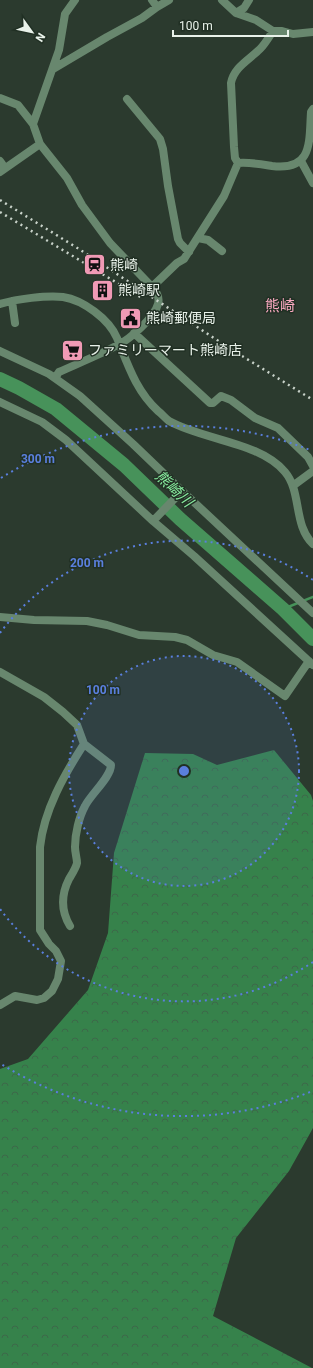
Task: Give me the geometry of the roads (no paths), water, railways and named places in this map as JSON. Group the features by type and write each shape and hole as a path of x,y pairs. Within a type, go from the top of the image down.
{"street":[{"path":"33,124 59,50 65,14 76,0"},
{"path":"53,69 142,18 155,3 169,0"},
{"path":"222,0 236,13 256,20 273,31 282,31 293,34 313,32"},
{"path":"236,13 244,8 249,0"},
{"path":"238,163 235,158 234,147 232,76 239,67 247,62 260,49 273,31"},
{"path":"0,98 18,106 33,124 40,144 67,178 82,205 110,243 152,287 159,298 159,303 150,317 119,344 59,372 55,378"},
{"path":"126,99 160,139 178,239 190,252"},
{"path":"238,163 249,162 273,166 284,166 301,161 310,151 311,112 313,109"},
{"path":"0,161 3,170 40,144"},
{"path":"301,161 313,183"},
{"path":"152,287 190,252 224,196 238,163"},
{"path":"198,238 208,240 222,251"},
{"path":"0,304 56,297 73,300 95,312 112,328 131,375 144,396 153,407 168,420 184,428 240,446 272,459 285,471 294,485 300,518 308,539 313,544"},
{"path":"12,303 15,323"},
{"path":"134,332 210,403 213,403 221,396 231,400 255,418 278,428 308,457 313,466"},
{"path":"0,351 49,374 80,396 133,444 181,493 311,611"},
{"path":"0,402 42,422 66,440 311,663 285,696 237,662 213,655 187,640 175,637 139,635 107,625 87,621 34,620 0,617"},
{"path":"294,485 313,471"},
{"path":"153,520 181,493"},
{"path":"0,672 44,697 67,716 77,725 84,744 111,765 111,770 85,805 79,820 75,847 77,865 64,890 63,899 65,917 70,926"},
{"path":"0,1005 15,996 38,1000 44,998 52,991 58,979 61,961 56,951 48,944 40,930 41,836 47,814 60,786 84,744"}],"waterway":[{"name":"熊崎川","path":"0,379 56,409 124,465 180,519 283,609 313,639"},
{"path":"283,609 313,597"}],"railway":[{"path":"0,200 79,249 226,346 313,400"},
{"path":"0,212 142,298"}],"place":[{"name":"熊崎","path":"95,265"},
{"name":"熊崎駅","path":"103,290"},
{"name":"熊崎郵便局","path":"130,318"},
{"name":"ファミリーマート熊崎店","path":"72,350"}],"district":[{"name":"熊崎","path":"280,306"}]}
